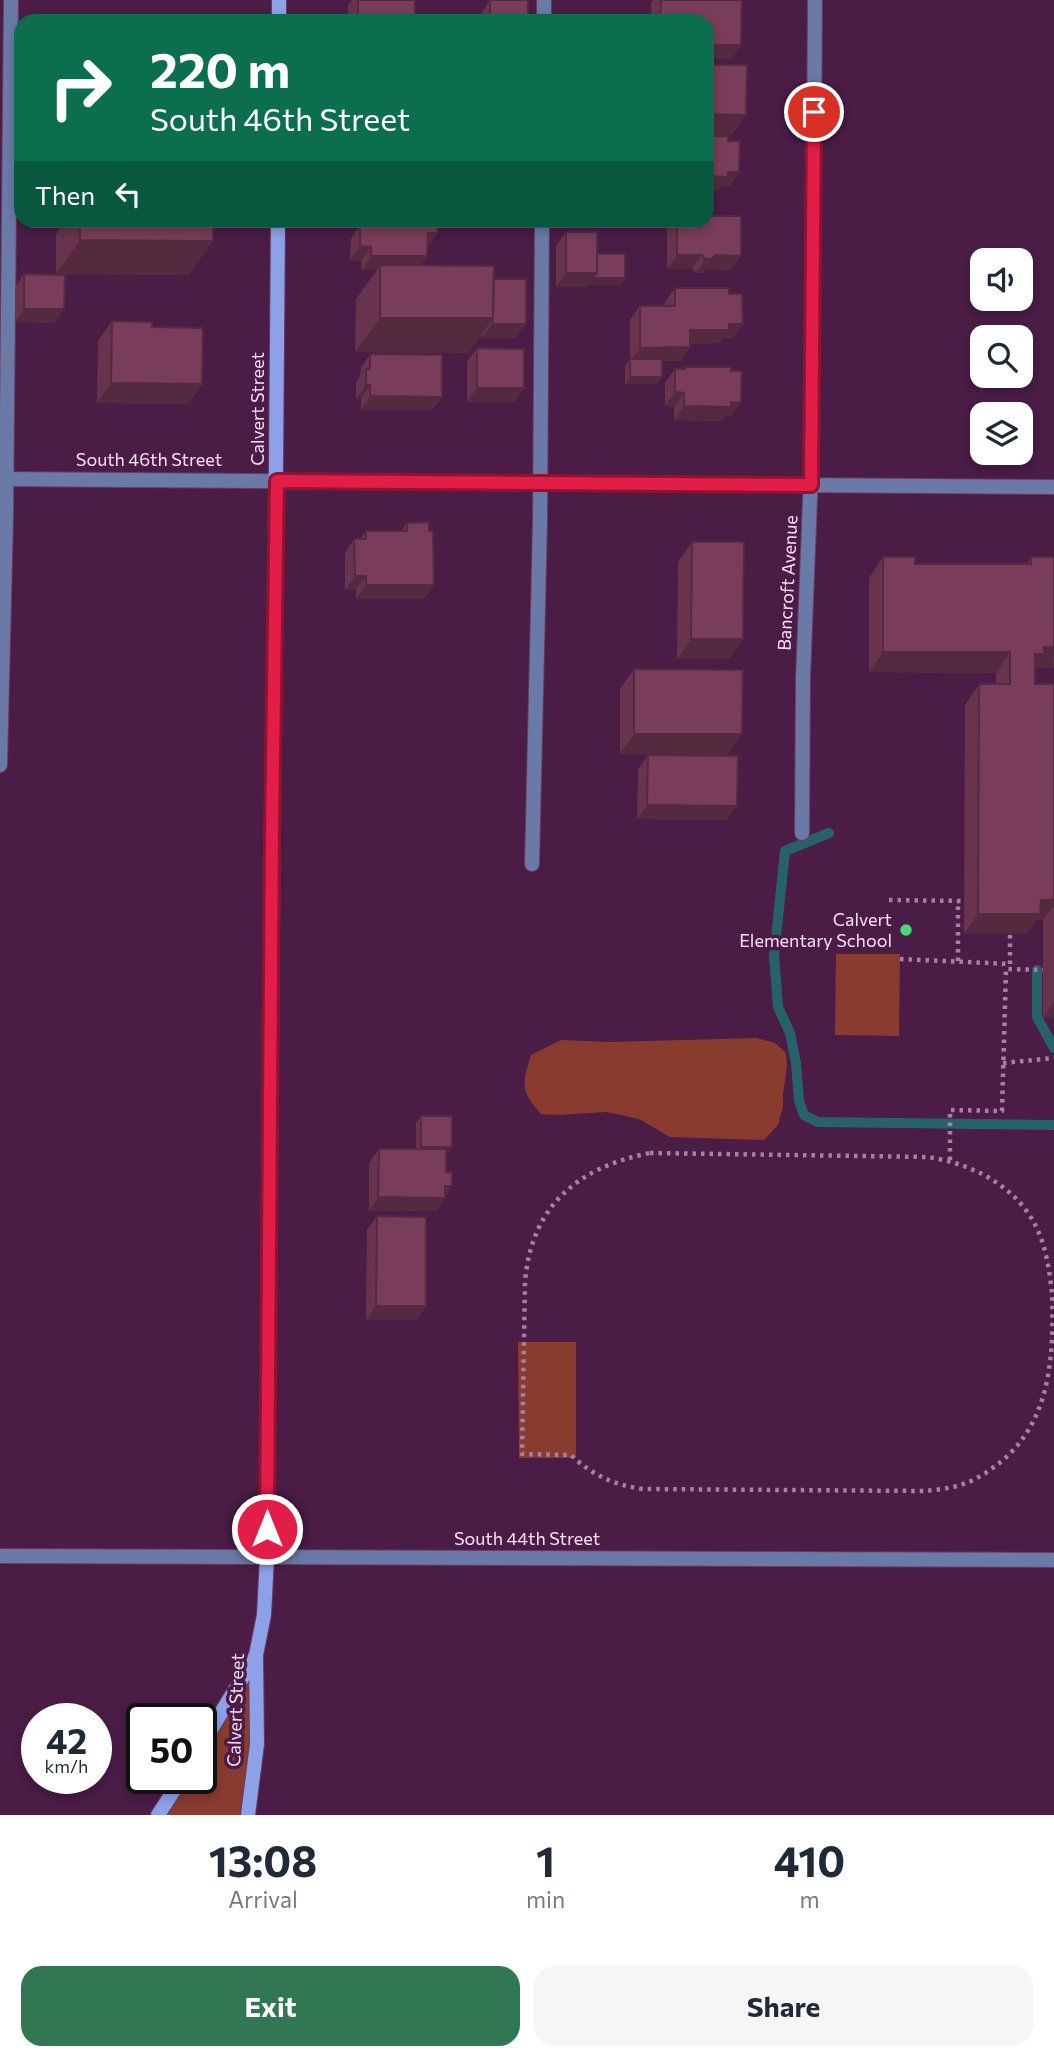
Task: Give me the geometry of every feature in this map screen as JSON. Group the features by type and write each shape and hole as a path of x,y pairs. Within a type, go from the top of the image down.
{"main road":[{"name":"Calvert Street","path":"248,1815 257,1744 256,1655 264,1615 267,1557 278,228"},
{"path":"217,1720 256,1655"},
{"path":"158,1815 172,1794"}],"street":[{"path":"0,765 11,0"},
{"name":"Bancroft Avenue","path":"802,832 803,678 811,485 815,0"},
{"path":"532,864 542,228"},
{"name":"South 46th Street","path":"3,479 1054,487"},
{"name":"South 44th Street","path":"0,1556 1054,1560"}],"path":[{"path":"889,900 961,901 958,961"},
{"path":"950,1160 950,1110 1002,1111 1006,969 1010,967 1010,934"},
{"path":"900,959 958,961 1043,970"},
{"path":"1003,1063 1054,1059"},
{"path":"650,1153 928,1157 950,1160 984,1174 1028,1213 1049,1261 1054,1338 1046,1396 1025,1437 1010,1455 991,1469 968,1483 924,1492 643,1489 625,1487 604,1479 586,1469 571,1455 522,1454 527,1258 535,1234 549,1209 567,1188 607,1166 629,1157 650,1153"}],"shaded area":[{"path":"836,954 900,954 899,1036 835,1035"},
{"path":"757,1038 775,1043 786,1053 787,1066 783,1107 778,1125 764,1140 670,1137 639,1119 607,1112 541,1114 526,1093 525,1081 531,1055 561,1040 611,1042"},
{"path":"518,1342 576,1342 576,1458 519,1458"},
{"path":"256,1655 248,1815 158,1815 172,1794 217,1794 217,1720"}],"building":[{"path":"358,0 415,0 415,14 358,14"},
{"path":"490,0 528,0 528,14 490,14"},
{"path":"661,0 742,0 741,45 714,45 714,14 660,14"},
{"path":"714,65 747,65 746,115 714,114"},
{"path":"714,136 728,136 728,141 740,141 739,172 728,172 728,177 714,176"},
{"path":"714,216 741,216 741,256 715,255 712,259 705,259 702,255 677,255 677,228 714,228"},
{"path":"80,228 213,228 213,241 80,240"},
{"path":"360,228 438,228 437,233 428,233 427,256 371,256 371,247 360,246"},
{"path":"566,232 597,232 597,273 566,273"},
{"path":"597,254 625,254 625,278 593,278 597,273"},
{"path":"380,265 494,266 493,318 380,318"},
{"path":"24,274 65,275 64,309 24,309"},
{"path":"494,279 526,279 526,324 492,324"},
{"path":"675,288 729,288 729,294 742,294 743,324 729,324 729,330 690,330 690,347 640,348 640,306 675,306"},
{"path":"112,321 152,322 152,327 203,328 202,384 111,383"},
{"path":"477,348 524,349 524,388 477,388"},
{"path":"370,354 442,355 442,397 370,396 370,385 366,385 366,369 370,369"},
{"path":"630,359 662,359 662,377 630,377"},
{"path":"731,367 731,371 742,371 741,403 731,402 731,407 684,406 684,393 675,392 675,369"},
{"path":"429,522 429,531 433,531 434,585 366,585 366,576 355,576 354,539 366,539 366,531 407,531 407,523"},
{"path":"692,542 744,542 743,639 691,639"},
{"path":"883,557 915,557 915,564 1031,564 1031,557 1054,557 1054,647 1044,647 1044,654 1035,654 1035,684 1054,684 1054,900 1041,900 1040,914 978,914 979,684 1010,684 1010,652 883,652"},
{"path":"634,669 743,670 742,734 634,734"},
{"path":"648,755 738,756 737,806 647,805"},
{"path":"421,1116 452,1116 452,1147 421,1147"},
{"path":"379,1149 446,1149 446,1172 452,1172 452,1186 445,1186 445,1198 378,1197"},
{"path":"377,1216 426,1217 426,1306 376,1306"}],"waterway":[{"path":"829,833 785,851 774,956 778,1007 790,1033 799,1101 804,1115 818,1122 1054,1125"},
{"path":"1037,970 1037,1017 1054,1048"}],"place":[{"name":"Calvert Elementary School","path":"906,930"}],"route":[{"path":"267,1529 277,481 811,485 814,112"}]}
